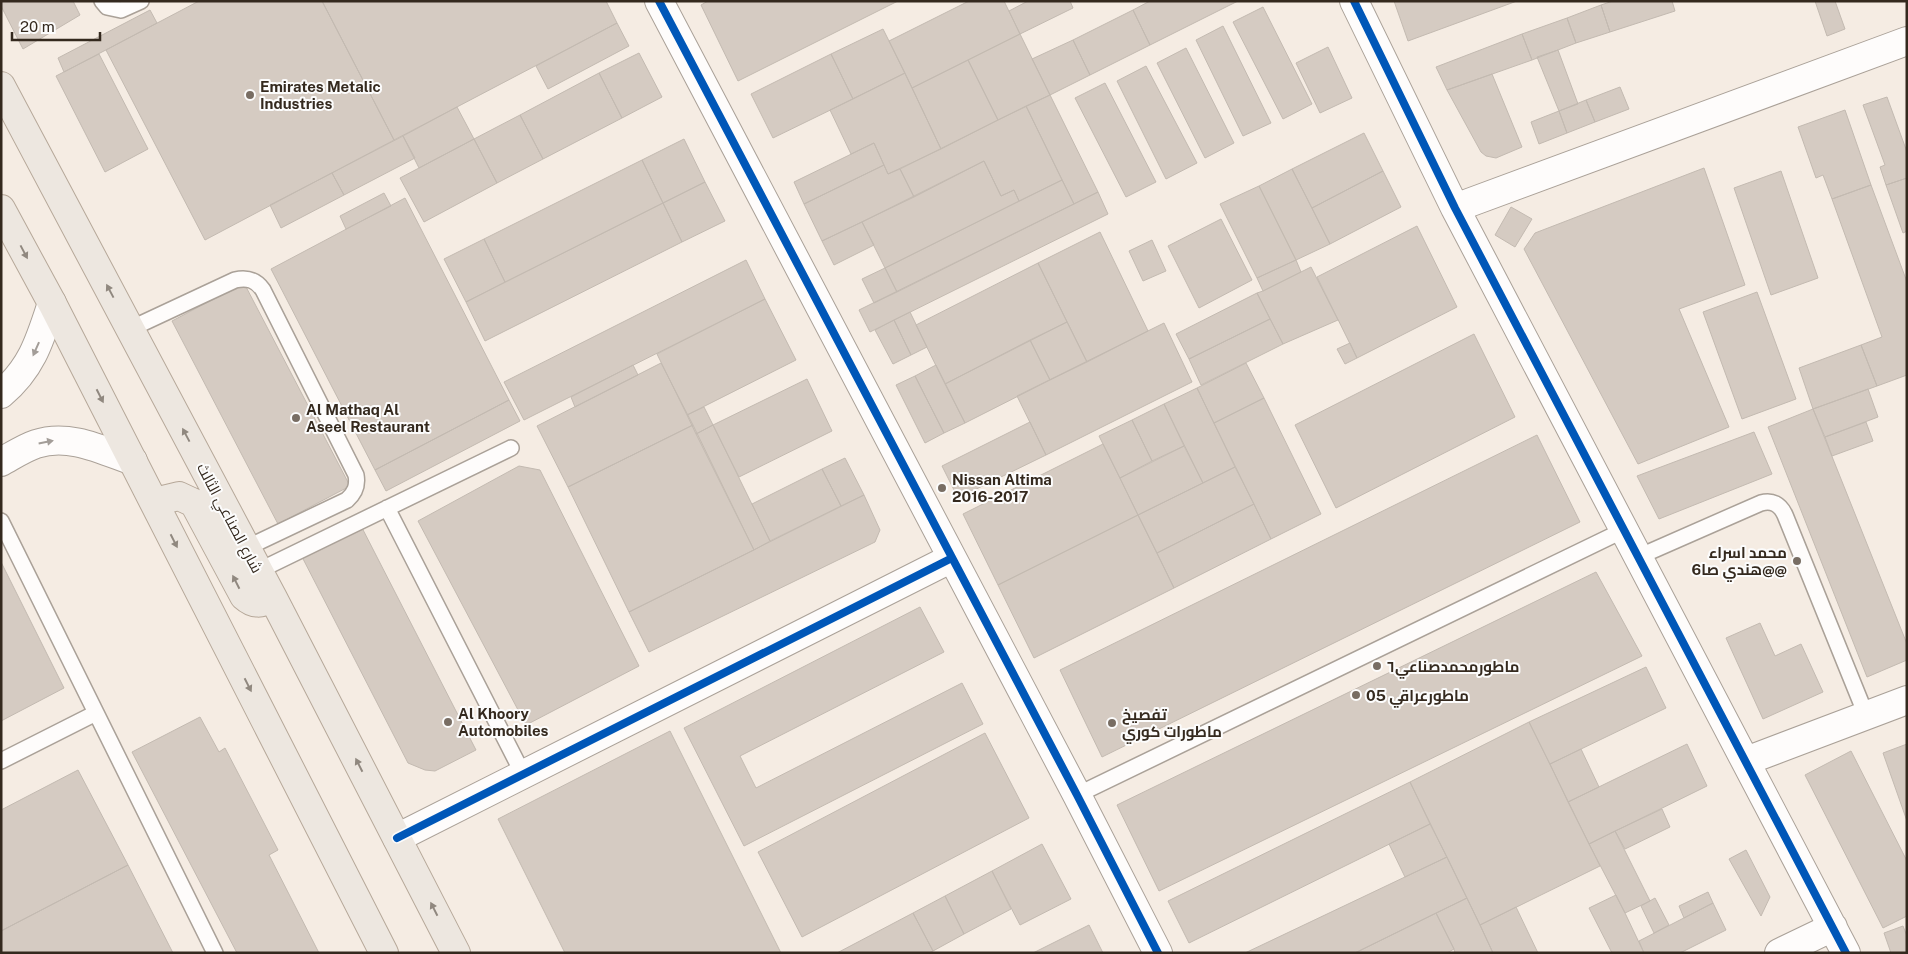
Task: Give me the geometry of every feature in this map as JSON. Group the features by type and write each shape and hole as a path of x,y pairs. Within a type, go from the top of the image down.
{"main road":[{"name":"شارع الصناعي الثالث","path":"1,86 252,559 456,953"},
{"path":"1,209 52,303 384,953"},
{"path":"154,502 179,496 188,498 194,503 244,596 256,603 262,603 272,598"}],"street":[{"path":"659,1 1077,795 1158,953"},
{"path":"1354,1 1455,208 1846,953"},
{"path":"1455,208 1907,41"},
{"path":"1,394 15,382 30,363 52,303"},
{"path":"1,462 35,444 56,440 76,441 133,461"},
{"path":"397,838 952,558"},
{"path":"1746,761 1907,700"},
{"path":"1778,953 1832,926"}],"lane":[{"path":"102,1 107,6 121,10 142,1"},
{"path":"130,329 236,280 244,278 252,280 263,290 356,475 357,482 352,495 347,500 252,559"},
{"path":"252,559 386,508 511,448"},
{"path":"1638,557 1766,501 1778,505 1785,515 1866,715"},
{"path":"386,508 523,774"},
{"path":"1,521 215,953"},
{"path":"1077,795 1624,530"},
{"path":"1,761 96,713"}],"building":[{"path":"1,1 73,1 80,15 23,49 1,6"},
{"name":"Emirates Metalic Industries","path":"199,1 322,1 394,140 205,240 106,50"},
{"name":"Emirates Metalic Industries","path":"322,1 606,1 617,23 394,140"},
{"path":"708,1 898,1 738,81 701,5"},
{"path":"969,1 1004,1 1020,34 912,88 889,41"},
{"path":"1028,1 1070,1 1073,8 1020,34 1009,11"},
{"path":"1150,1 1238,1 1150,45 1133,10"},
{"path":"1394,1 1517,1 1408,41"},
{"path":"1613,1 1672,1 1675,11 1610,32 1601,5"},
{"path":"1815,1 1835,1 1845,29 1827,36"},
{"path":"1601,5 1610,32 1576,43 1567,18"},
{"path":"1263,7 1312,104 1283,119 1233,22"},
{"path":"150,10 157,23 64,72 58,58"},
{"path":"1133,10 1150,45 1090,75 1073,40"},
{"path":"1567,18 1576,43 1532,60 1522,34"},
{"path":"617,23 629,46 548,89 536,66"},
{"path":"1223,26 1271,123 1243,136 1196,40"},
{"path":"883,29 905,73 853,99 831,54"},
{"path":"1020,34 1050,95 998,120 968,60"},
{"path":"1522,34 1532,60 1447,90 1436,67"},
{"path":"1073,40 1090,75 1050,95 1032,59"},
{"path":"1328,47 1352,98 1320,113 1296,63"},
{"path":"1186,48 1234,143 1205,158 1157,63"},
{"path":"1558,50 1578,104 1559,111 1537,57"},
{"path":"639,53 662,97 622,118 599,73"},
{"path":"99,54 148,149 105,172 56,76"},
{"path":"831,54 853,99 773,138 751,94"},
{"path":"968,60 998,120 941,149 912,88"},
{"path":"1146,66 1197,163 1166,179 1117,81"},
{"path":"599,73 622,118 543,159 520,115"},
{"path":"905,73 941,149 888,174 874,143 851,154 830,110"},
{"path":"1492,74 1522,147 1496,158 1486,156 1481,152 1447,90"},
{"path":"1105,83 1156,182 1126,197 1075,98"},
{"path":"1620,87 1629,109 1595,122 1586,100"},
{"path":"1050,95 1098,192 1074,204 1026,106"},
{"path":"1887,97 1907,152 1907,178 1886,185 1880,167 1885,165 1863,105"},
{"path":"1586,100 1595,122 1567,133 1559,111"},
{"path":"1026,106 1062,180 1019,201 1014,190 1001,196 984,161 914,197 900,169"},
{"path":"457,107 474,139 419,168 403,136"},
{"path":"1845,110 1871,185 1832,199 1823,175 1816,178 1798,127"},
{"path":"1559,111 1567,133 1539,144 1531,122"},
{"path":"520,115 543,159 497,183 474,139"},
{"path":"1364,133 1383,171 1312,208 1292,169"},
{"path":"403,136 415,158 344,195 332,173"},
{"path":"474,139 497,183 424,222 400,178"},
{"path":"684,139 705,182 663,203 642,160"},
{"path":"874,143 884,165 804,204 794,182"},
{"path":"642,160 663,203 505,282 484,239"},
{"path":"984,161 1001,196 1014,190 1019,201 885,268 862,222"},
{"path":"884,165 888,174 900,169 914,197 822,241 804,204"},
{"path":"1704,168 1745,285 1679,309 1729,427 1638,464 1524,249 1535,233"},
{"path":"1292,169 1330,244 1296,260 1259,186"},
{"path":"1383,171 1401,207 1330,244 1312,208"},
{"path":"1781,171 1818,278 1771,295 1734,188"},
{"path":"332,173 344,195 281,228 270,205"},
{"path":"1907,178 1907,231 1903,233 1886,185"},
{"path":"1062,180 1074,204 897,292 885,268"},
{"path":"705,182 725,221 682,242 663,203"},
{"path":"1871,185 1907,282 1907,375 1877,386 1861,345 1882,337 1832,199"},
{"path":"1259,186 1296,260 1257,278 1220,204"},
{"path":"1098,192 1108,214 870,332 859,310"},
{"path":"384,193 391,206 346,229 340,216"},
{"path":"405,198 509,400 375,470 271,269"},
{"path":"663,203 682,242 485,341 466,302"},
{"path":"1511,207 1532,219 1515,247 1495,235"},
{"path":"1221,219 1252,280 1199,308 1168,246"},
{"path":"862,222 874,245 834,265 822,241"},
{"path":"1417,226 1457,307 1357,358 1317,277"},
{"path":"1100,232 1148,331 1087,362 1038,263"},
{"path":"484,239 505,282 466,302 444,259"},
{"path":"1152,240 1166,271 1143,281 1129,251"},
{"path":"746,260 765,299 524,420 504,382"},
{"path":"1296,260 1301,272 1263,291 1257,278"},
{"path":"1038,263 1067,322 945,384 916,325"},
{"path":"1311,267 1338,320 1283,344 1257,293"},
{"path":"885,268 897,292 874,303 862,279"},
{"path":"244,283 350,486 278,524 172,321"},
{"path":"1757,292 1796,399 1742,419 1703,312"},
{"path":"1257,293 1270,319 1189,359 1176,334"},
{"path":"765,299 796,360 687,415 657,354"},
{"path":"910,312 927,347 911,355 894,320"},
{"path":"1270,319 1283,344 1201,385 1189,359"},
{"path":"894,320 911,355 893,364 875,330"},
{"path":"1067,322 1087,362 1050,380 1030,340"},
{"path":"1164,323 1192,382 1046,455 1017,396"},
{"path":"1474,334 1515,417 1336,508 1295,425"},
{"path":"1030,340 1050,380 965,423 945,384"},
{"path":"1350,343 1357,358 1345,364 1337,349"},
{"path":"1861,345 1877,386 1813,409 1799,368"},
{"path":"661,363 693,425 568,487 537,426"},
{"path":"1246,363 1264,398 1214,423 1197,388"},
{"path":"633,365 638,375 575,407 571,397"},
{"path":"936,365 965,423 944,433 915,376"},
{"path":"915,376 944,433 925,443 896,385"},
{"path":"807,379 832,431 739,477 713,425"},
{"path":"1197,388 1235,467 1203,483 1164,404"},
{"path":"1868,389 1878,417 1825,437 1813,409"},
{"path":"1264,398 1321,514 1271,539 1214,423"},
{"path":"509,400 520,421 386,491 375,470"},
{"path":"1164,404 1184,446 1152,461 1132,420"},
{"path":"704,407 713,425 696,434 687,415"},
{"path":"1813,409 1907,644 1907,660 1867,677 1768,427"},
{"path":"1132,420 1152,461 1120,478 1099,436"},
{"path":"1030,422 1046,455 958,498 942,466"},
{"path":"1866,422 1873,441 1832,456 1825,437"},
{"path":"693,425 754,550 629,612 568,487"},
{"path":"713,425 770,541 754,550 696,434"},
{"path":"1754,432 1772,474 1659,519 1637,476"},
{"path":"1537,435 1580,522 1102,757 1060,670"},
{"path":"1103,444 1138,515 998,585 963,514"},
{"path":"1184,446 1203,483 1138,515 1120,478"},
{"path":"845,458 864,495 841,506 822,469"},
{"path":"519,466 540,470 639,666 526,725 418,521"},
{"path":"1235,467 1254,504 1157,553 1138,515"},
{"path":"822,469 841,506 770,541 752,504"},
{"path":"864,495 880,530 875,542 649,652 629,612"},
{"path":"1254,504 1271,539 1174,588 1157,553"},
{"path":"1138,515 1174,588 1034,658 998,585"},
{"path":"359,522 476,750 435,771 425,770 408,763 300,553"},
{"path":"1,562 64,688 1,721"},
{"path":"1596,572 1642,656 1159,891 1117,805"},
{"path":"920,607 944,652 740,756 756,788 962,683 983,724 744,846 684,728"},
{"path":"1760,623 1775,656 1801,644 1823,692 1763,719 1726,638"},
{"path":"1646,667 1666,708 1550,764 1529,722"},
{"path":"200,717 219,752 225,748 278,850 269,855 319,953 237,953 132,752"},
{"path":"1529,722 1600,866 1480,925 1410,782"},
{"path":"670,731 781,953 565,953 498,819"},
{"path":"985,733 1029,818 802,937 758,852"},
{"path":"1687,744 1707,786 1589,844 1568,802"},
{"path":"1907,744 1907,821 1883,753"},
{"path":"1581,749 1599,787 1568,802 1550,764"},
{"path":"1851,751 1907,861 1907,916 1883,928 1805,775"},
{"path":"78,770 128,865 1,931 1,810"},
{"path":"1410,782 1430,824 1189,943 1168,901"},
{"path":"1662,809 1670,827 1625,849 1615,831"},
{"path":"1430,824 1447,857 1405,877 1389,844"},
{"path":"1615,831 1650,901 1625,913 1589,844"},
{"path":"1042,844 1071,899 1020,925 992,871"},
{"path":"1746,850 1770,897 1761,916 1729,859"},
{"path":"1447,857 1467,898 1355,953 1245,953"},
{"path":"128,865 173,953 1,953 1,931"},
{"path":"992,871 1011,909 964,934 945,896"},
{"path":"1708,892 1713,903 1684,918 1679,906"},
{"path":"1616,895 1644,953 1612,953 1589,908"},
{"path":"945,896 964,934 933,951 913,913"},
{"path":"1467,898 1493,953 1455,953 1436,913"},
{"path":"1655,898 1669,925 1654,933 1641,906"},
{"path":"1713,903 1726,930 1680,953 1644,953 1639,941"},
{"path":"1516,907 1538,953 1493,953 1480,925"},
{"path":"913,913 933,951 929,953 837,953"},
{"path":"1436,913 1454,949 1447,953 1355,953"},
{"path":"1089,925 1103,953 1033,953"},
{"path":"1903,926 1907,936 1907,953 1891,953 1884,933"}],"cycle path":[{"path":"659,1 1077,795 1158,953"},
{"path":"1354,1 1455,208 1846,953"},
{"path":"397,838 952,558"}],"place":[{"name":"Emirates Metalic Industries","path":"250,95"},
{"name":"Al Mathaq Al Aseel Restaurant","path":"296,418"},
{"name":"Nissan Altima 2016-2017","path":"942,488"},
{"name":"محمد اسراء هندي صا6@@","path":"1797,561"},
{"name":"ماطورمحمدصناعي٦","path":"1377,666"},
{"name":"ماطورعراقي 05","path":"1356,695"},
{"name":"Al Khoory Automobiles","path":"448,722"},
{"name":"تفصيخ ماطورات كوري","path":"1112,723"}]}
